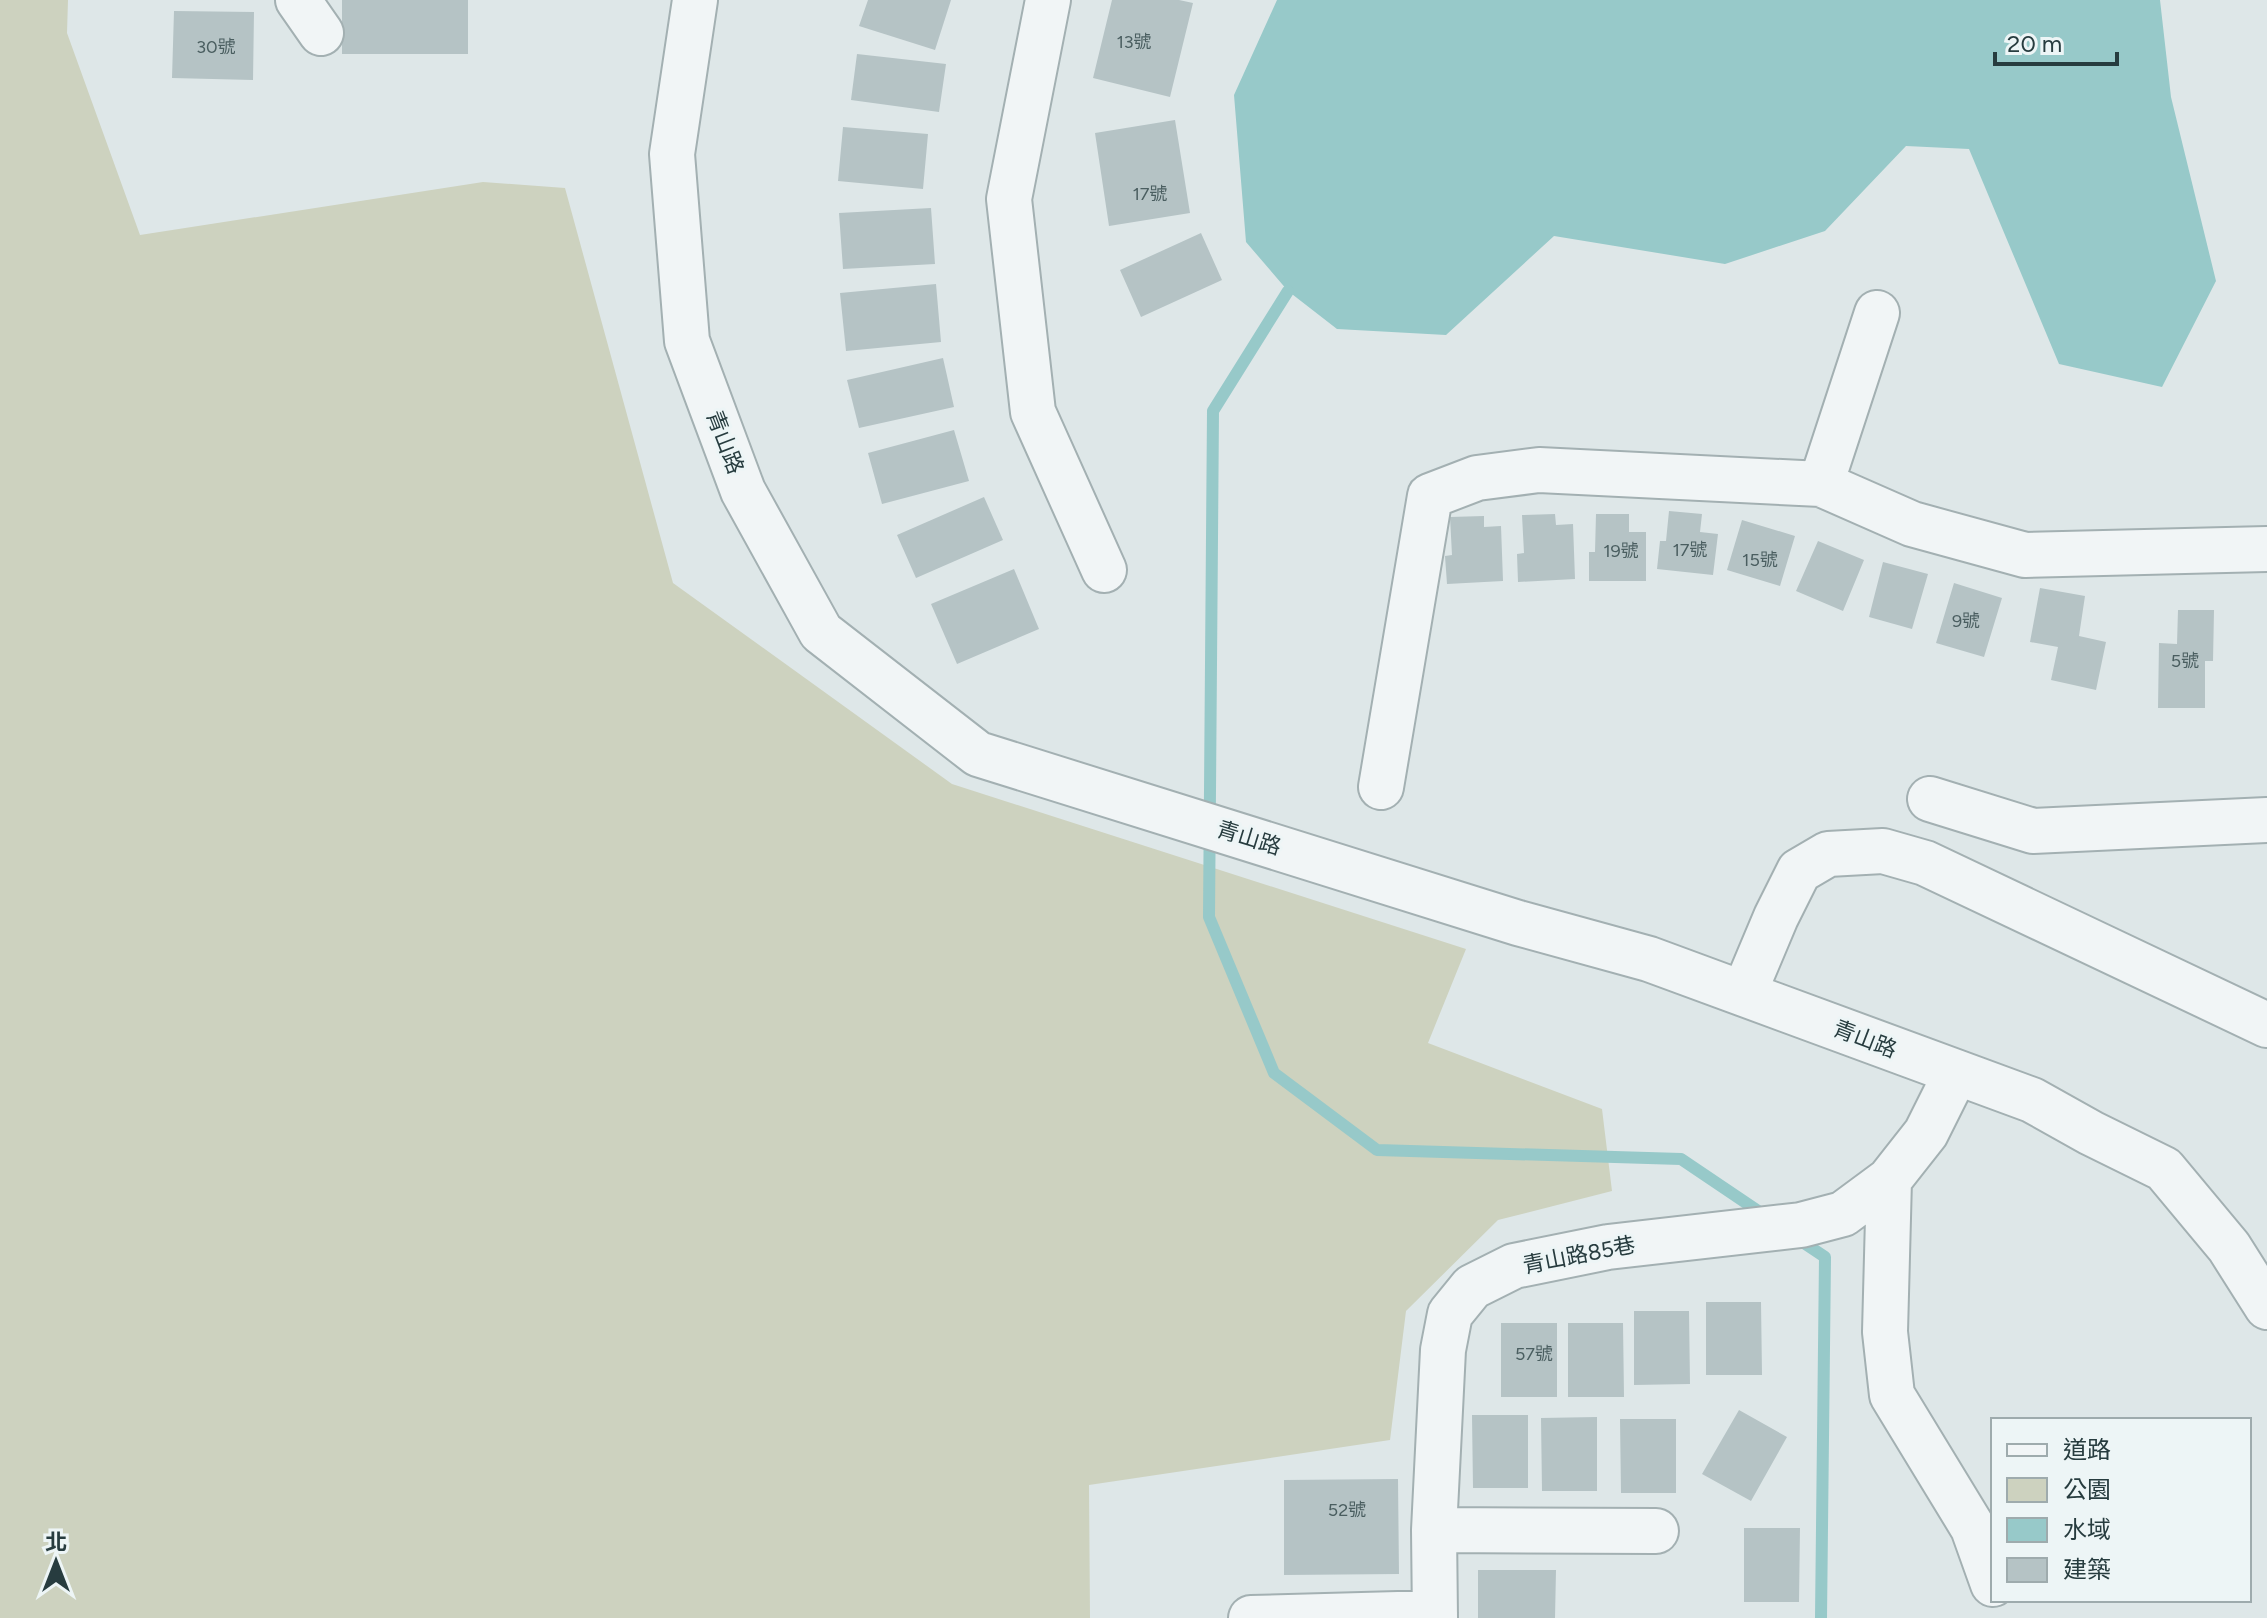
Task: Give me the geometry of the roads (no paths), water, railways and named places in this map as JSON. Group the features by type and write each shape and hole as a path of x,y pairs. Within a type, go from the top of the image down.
{"street":[{"name":"青山路","path":"695,0 672,154 687,341 743,491 821,632 978,754 1518,923 1649,959 2032,1100 2164,1169 2229,1247 2267,1307"},
{"path":"1048,0 1009,199 1033,412 1104,570"},
{"path":"1821,484 1877,313"},
{"path":"1381,787 1430,496 1477,478 1539,470 1821,484 1912,524 2025,555 2267,549"},
{"path":"1930,799 2033,831 2267,820"},
{"path":"1744,993 1799,871 1828,854 1883,851 1925,863 2267,1025"},
{"name":"青山路85巷","path":"1435,1616 1434,1530 1443,1350 1450,1314 1472,1287 1514,1266 1608,1247 1801,1225 1843,1214 1889,1180 1926,1133 1956,1073"},
{"path":"1889,1180 1885,1332 1892,1395 1973,1528 1991,1578"},
{"path":"1434,1530 1656,1531"},
{"path":"1251,1618 1435,1616"}],"water":[{"path":"1277,0 2160,0 2171,97 2216,281 2162,387 2059,364 1969,149 1906,146 1825,231 1725,264 1554,236 1446,335 1337,329 1288,291 1246,242 1234,95"}],"waterway":[{"path":"1288,291 1213,411 1209,917 1274,1073 1377,1150 1681,1159 1767,1217"},
{"path":"1795,1237 1825,1257 1821,1618"}]}
